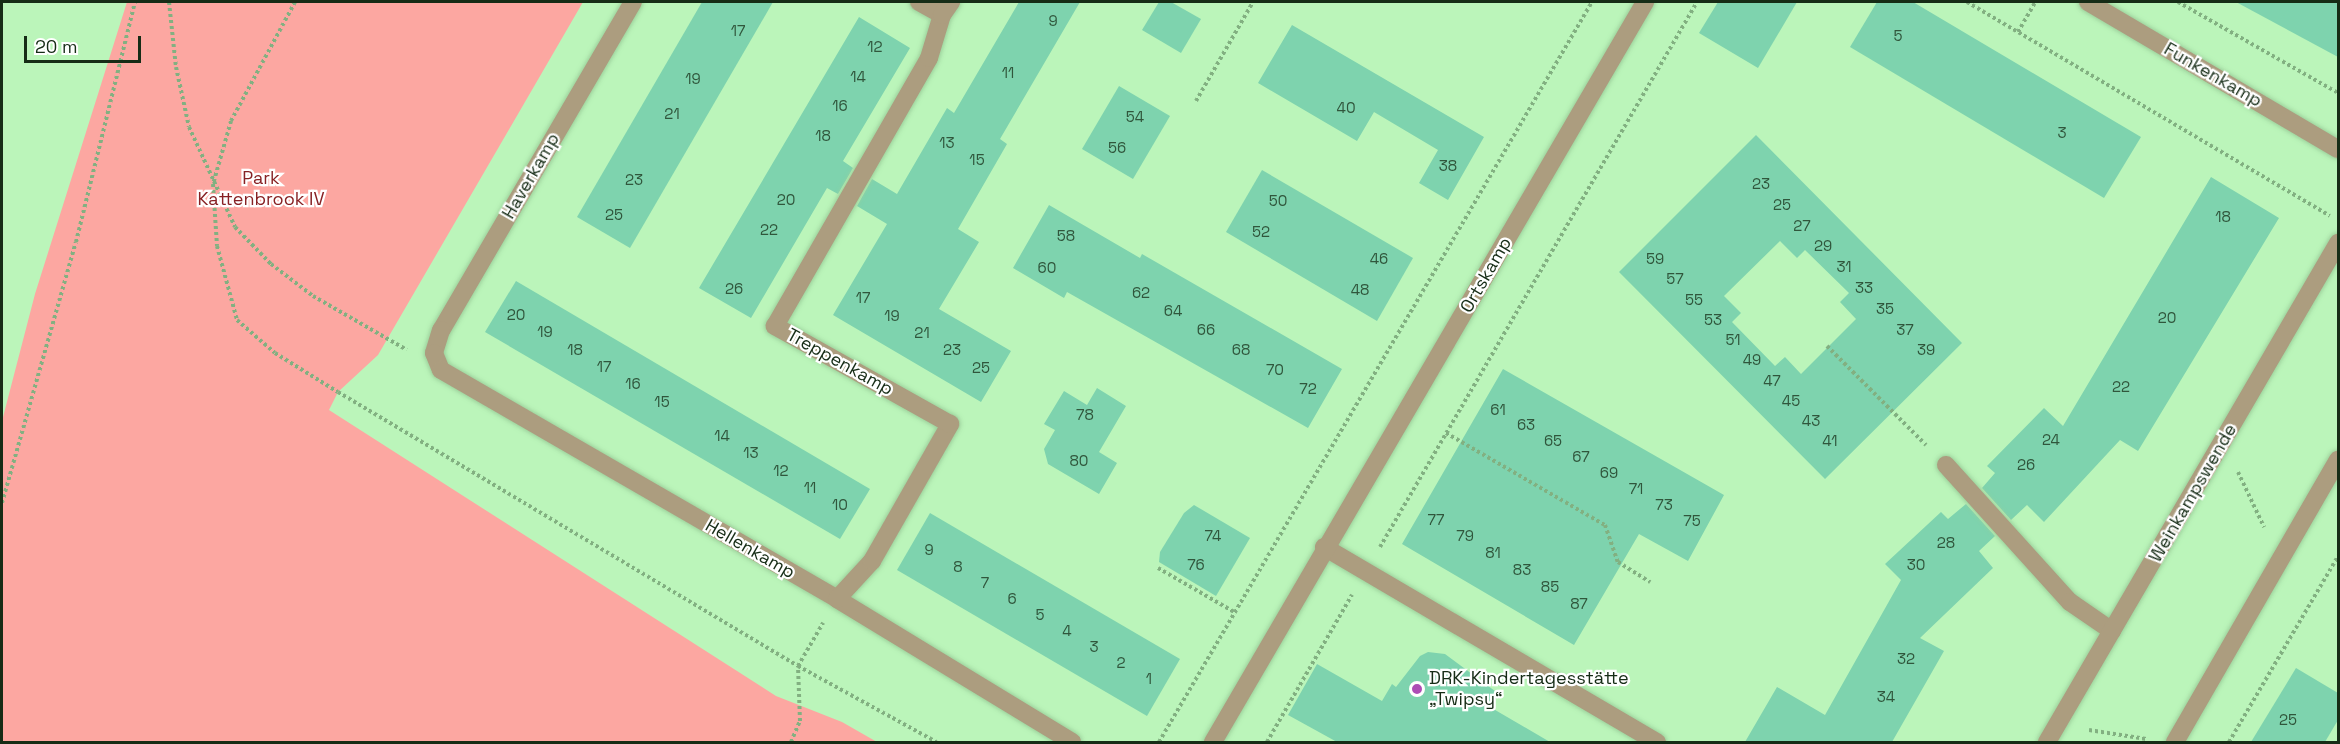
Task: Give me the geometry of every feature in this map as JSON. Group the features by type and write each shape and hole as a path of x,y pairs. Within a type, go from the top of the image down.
{"street":[{"name":"Haverkamp","path":"434,353 441,330 633,2"},
{"path":"919,2 946,8"},
{"name":"Ortskamp","path":"1213,742 1324,547 1646,2"},
{"name":"Funkenkamp","path":"2088,2 2338,149"},
{"name":"Treppenkamp","path":"837,599 872,561 950,424 775,326 929,58 946,8"},
{"name":"Weinkampswende","path":"2047,742 2338,243"},
{"name":"Hellenkamp","path":"434,353 441,370 837,599 1072,742"},
{"path":"2175,742 2338,460"},
{"path":"1946,465 2070,602 2112,631"},
{"path":"1324,547 1657,742"}],"path":[{"path":"2,503 76,242 135,2"},
{"path":"169,2 176,68 189,127 235,226 271,264 313,296 409,351 434,353"},
{"path":"1196,101 1253,2"},
{"path":"1159,742 1592,2"},
{"path":"1267,742 1697,2"},
{"path":"1967,2 2338,221"},
{"path":"2018,32 2035,2"},
{"path":"2178,2 2338,93"},
{"path":"1827,346 1946,465"},
{"path":"1446,433 1605,525 1618,562 1650,582"},
{"path":"2223,440 2280,560"},
{"path":"2229,742 2338,556"},
{"path":"1158,568 1236,613"},
{"path":"791,742 800,721 798,666 837,599"},
{"path":"798,666 936,742"},
{"path":"2058,725 2154,741"}],"green space":[{"name":"Park Kattenbrook IV","path":"127,2 583,2 378,355 338,392 329,410 776,696 842,722 877,742 2,742 2,421 35,294"}],"building":[{"path":"702,2 773,2 630,248 577,217"},
{"path":"1019,2 1080,2 1000,139 1007,144 958,229 979,242 939,309 1011,351 981,402 833,315 887,224 857,206 872,179 897,194 947,108 954,113"},
{"path":"1159,2 1171,2 1201,19 1181,53 1142,30"},
{"path":"1718,2 1797,2 1758,68 1699,33"},
{"path":"1877,2 1913,2 2141,137 2104,198 1850,47"},
{"path":"2236,2 2338,2 2338,57"},
{"path":"859,17 910,48 843,161 853,168 838,194 827,188 751,318 699,288"},
{"path":"1292,25 1484,137 1448,200 1419,183 1438,150 1374,112 1357,141 1258,83"},
{"path":"1119,86 1170,116 1133,179 1082,149"},
{"path":"1756,135 1962,343 1825,479 1619,272","holes":["1780,241 1797,258 1805,250 1849,293 1840,302 1856,319 1801,374 1785,357 1775,366 1732,322 1741,313 1724,296"]},
{"path":"1262,170 1413,258 1377,321 1226,232"},
{"path":"2211,177 2279,218 2138,451 2120,440 2044,522 2027,505 2011,520 1982,488 1995,473 1987,466 2044,408 2063,426"},
{"path":"1049,205 1140,258 1142,254 1342,369 1308,428 1067,292 1064,298 1013,268"},
{"path":"516,281 870,489 840,539 485,332"},
{"path":"1503,369 1724,495 1688,561 1639,534 1574,645 1402,544"},
{"path":"1097,388 1126,406 1099,452 1117,463 1099,494 1048,464 1044,449 1055,430 1044,424 1064,391 1087,405"},
{"path":"1966,504 1995,536 1979,551 1993,568 1920,638 1944,651 1892,742 1745,742 1777,687 1825,715 1901,580 1885,564 1941,512 1948,519"},
{"path":"1194,505 1250,538 1216,596 1159,562 1160,552 1184,513"},
{"path":"930,513 1180,659 1147,716 897,570"},
{"path":"1428,652 1445,654 1499,694 1490,707 1550,742 1337,742 1288,715 1317,664 1382,701 1392,684 1396,687 1420,656"},
{"path":"2296,668 2338,693 2338,720 2325,742 2251,742"}],"place":[{"name":"DRK-Kindertagesstätte „Twipsy“","path":"1417,689"}]}
